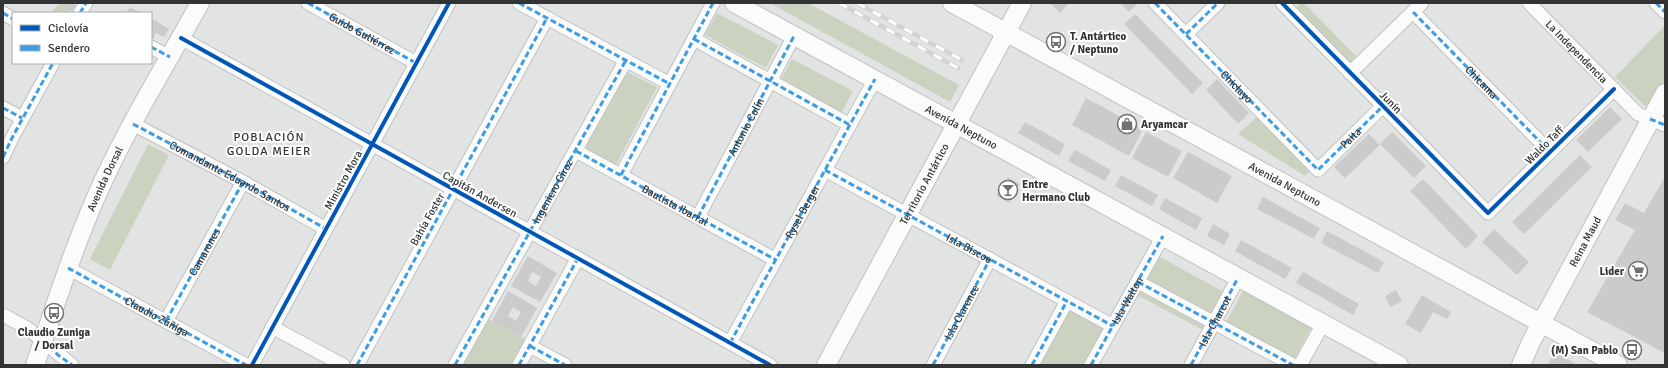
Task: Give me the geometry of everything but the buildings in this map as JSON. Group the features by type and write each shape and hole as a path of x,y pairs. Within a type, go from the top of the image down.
{"main road":[{"name":"Avenida Dorsal","path":"35,365 68,268 96,197 133,124 200,3"},
{"name":"Avenida Neptuno","path":"734,3 1399,365"},
{"name":"Avenida Neptuno","path":"952,3 1618,365"},
{"name":"Territorio Antártico","path":"826,365 1022,3"},
{"path":"1658,122 1665,93"},
{"name":"Reina Maud","path":"1521,365 1525,352 1541,323 1658,122"}],"street":[{"name":"Guido Gutiérrez","path":"308,3 416,63"},
{"name":"Ministro Mora","path":"252,365 449,3"},
{"path":"519,3 670,84"},
{"path":"621,175 713,3"},
{"name":"Chiclayo","path":"1155,3 1318,170"},
{"path":"1186,34 1218,3"},
{"name":"La Independencia","path":"1529,3 1638,114 1658,122"},
{"path":"1656,3 1665,12"},
{"name":"Junín","path":"1286,4 1350,73 1488,213"},
{"path":"1350,73 1417,7"},
{"name":"Chicama","path":"1417,7 1550,152"},
{"path":"3,13 12,18"},
{"name":"Bahía Foster","path":"357,365 548,18"},
{"name":"Antonio Colín","path":"698,217 794,36"},
{"name":"Capitán Andersen","path":"181,38 770,365"},
{"path":"694,39 850,125"},
{"path":"152,48 170,57"},
{"name":"Ingeniero Giroz","path":"455,365 626,60"},
{"path":"3,157 22,118 52,64"},
{"name":"Rysel Berger","path":"730,343 875,79"},
{"name":"Waldo Taff","path":"1488,213 1614,89"},
{"name":"Paita","path":"1318,170 1383,106"},
{"path":"3,108 22,118"},
{"name":"Comandante Eduardo Santos","path":"133,124 243,182 326,229"},
{"name":"Bautista Ibarral","path":"576,151 776,260"},
{"name":"Isla Biscoe","path":"825,170 1113,326"},
{"name":"Camarones","path":"166,322 243,182"},
{"name":"Isla Walton","path":"1091,365 1163,236"},
{"path":"519,365 578,258"},
{"name":"Isla Clarence","path":"932,365 990,259"},
{"name":"Claudio Zúñiga","path":"68,268 246,365"},
{"name":"Isla Charcot","path":"1191,365 1238,278"},
{"path":"1138,282 1293,365"},
{"path":"1032,365 1067,301"},
{"path":"3,315 27,328 72,365"},
{"path":"1300,365 1323,324"},
{"path":"272,327 344,365"},
{"path":"530,346 565,365"}],"green space":[{"path":"60,3 75,3 70,12 51,12"},
{"path":"770,3 808,3 959,85 950,102"},
{"path":"1301,3 1304,3 1356,56 1347,65 1294,10"},
{"path":"717,13 778,45 766,68 705,35"},
{"path":"1665,25 1665,79 1648,109 1615,77"},
{"path":"792,59 853,91 841,114 780,81"},
{"path":"625,71 657,87 616,165 585,149"},
{"path":"1259,115 1310,170 1305,176 1238,134"},
{"path":"148,144 169,155 110,270 90,259"},
{"path":"1156,255 1224,292 1203,330 1135,294"},
{"path":"1243,291 1311,328 1291,365 1222,330"},
{"path":"1071,308 1105,328 1085,365 1040,365"},
{"path":"488,319 527,340 513,365 462,365"}],"railway":[{"path":"839,3 958,68"},
{"path":"857,3 962,60"}],"marked path":[{"path":"81,12 86,3"},
{"path":"308,3 416,63"},
{"path":"519,3 670,84"},
{"path":"621,175 713,3"},
{"path":"1155,3 1318,170 1383,106"},
{"path":"1186,34 1218,3"},
{"path":"1656,3 1665,12"},
{"path":"1413,12 1550,152"},
{"path":"3,13 12,18"},
{"path":"357,365 547,18"},
{"path":"698,217 794,36"},
{"path":"694,39 850,125"},
{"path":"152,48 170,57"},
{"path":"455,365 626,60"},
{"path":"3,157 52,64"},
{"path":"730,343 875,79"},
{"path":"3,108 22,118"},
{"path":"1650,119 1665,125"},
{"path":"133,124 243,182 326,229"},
{"path":"576,151 776,260"},
{"path":"825,170 1113,326"},
{"path":"166,321 243,182"},
{"path":"1091,365 1163,236"},
{"path":"519,365 578,258"},
{"path":"933,365 990,259"},
{"path":"68,268 246,365"},
{"path":"1191,365 1238,278"},
{"path":"1138,282 1293,365"},
{"path":"1032,365 1067,301"},
{"path":"43,340 58,355 72,365"},
{"path":"530,346 565,365"}],"cycle path":[{"path":"252,365 449,3"},
{"path":"1282,3 1488,213 1614,89"},
{"path":"181,38 770,365"}],"place":[{"name":"T. Antártico / Neptuno","path":"1056,42"},
{"name":"Aryamcar","path":"1127,124"},
{"name":"Entre Hermano Club","path":"1008,190"},
{"name":"Lider","path":"1638,271"},
{"name":"Claudio Zuniga / Dorsal","path":"54,313"},
{"name":"(M) San Pablo","path":"1632,350"}],"district":[{"name":"POBLACIÓN GOLDA MEIER","path":"269,144"}]}
